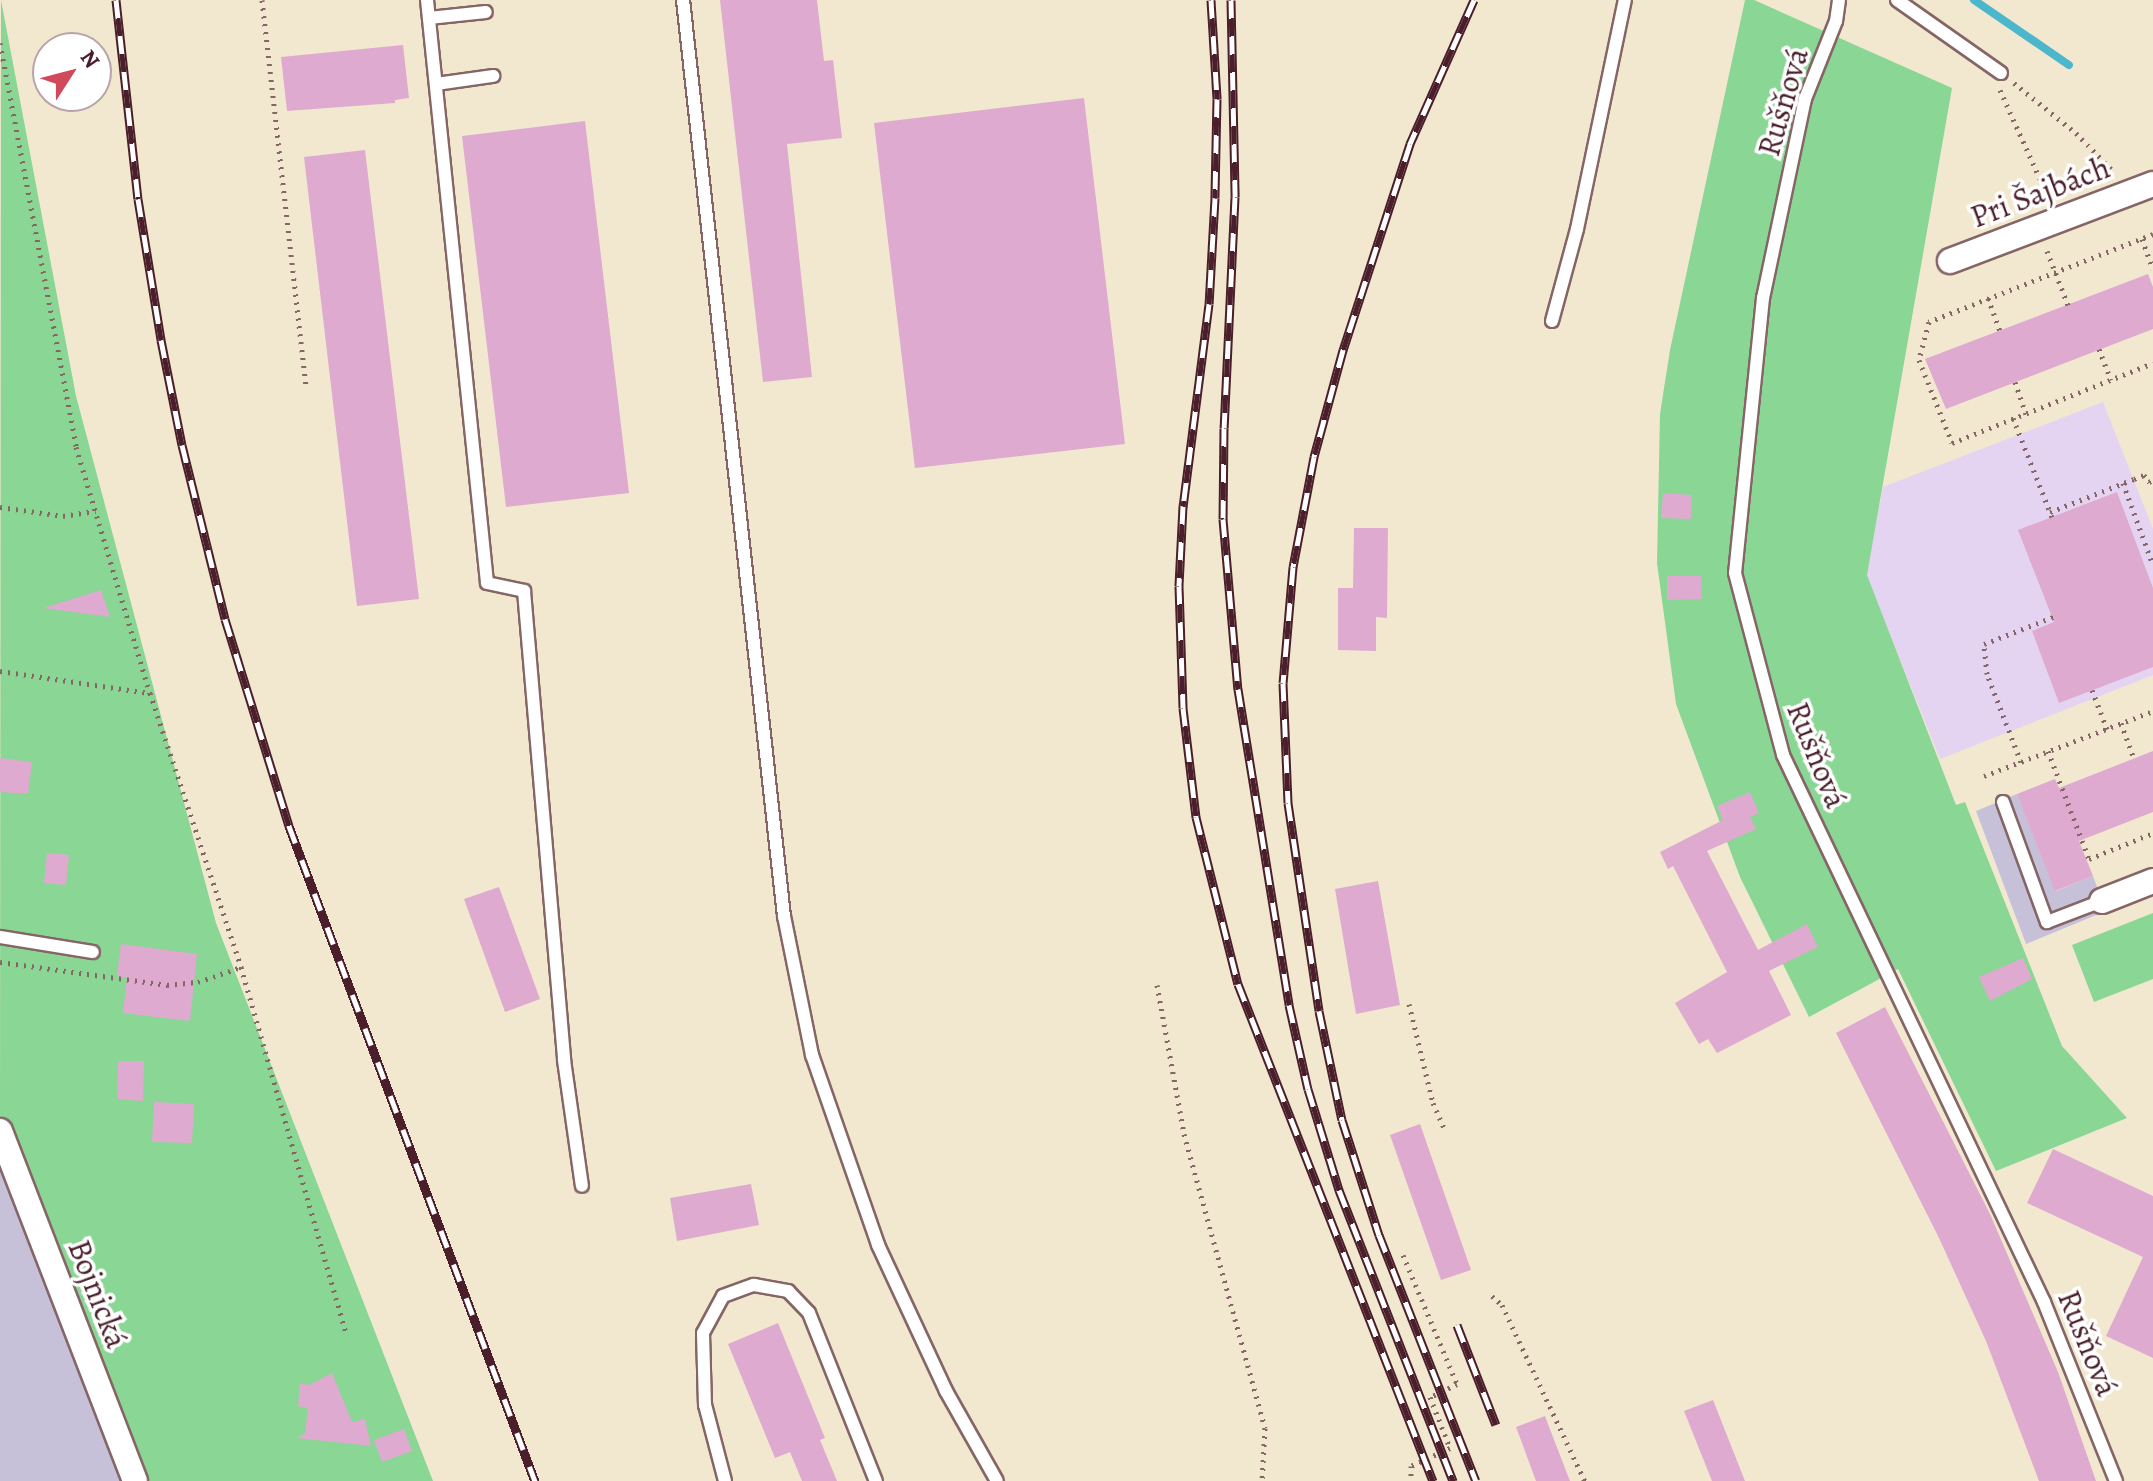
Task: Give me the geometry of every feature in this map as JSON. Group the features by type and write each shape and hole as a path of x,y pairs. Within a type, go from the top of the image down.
{"street":[{"name":"Pri Šajbách","path":"1950,261 2143,188"},
{"path":"2102,901 2153,881"},
{"name":"Bojnická","path":"0,1131 135,1481"}],"lane":[{"path":"427,0 487,583 524,591 564,1060 582,1186"},
{"path":"683,0 779,871 812,1055 878,1245 946,1391 997,1481"},
{"path":"1552,321 1577,229 1625,0"},
{"name":"Rušňová","path":"1839,0 1836,21 1805,99 1763,298 1735,573 1783,755 2044,1302 2116,1481"},
{"path":"1897,0 2001,73"},
{"path":"429,18 486,12"},
{"path":"436,84 493,76"},
{"path":"2003,802 2047,922 2102,901"},
{"path":"0,937 93,952"},
{"path":"725,1481 705,1405 703,1333 723,1296 754,1285 788,1291 809,1313 876,1481"}],"path":[{"path":"262,0 306,384"},
{"path":"0,43 76,447 150,693 241,967 346,1333"},
{"path":"2001,73 2143,188"},
{"path":"2001,73 2000,93 2048,224 2056,272 2068,305"},
{"path":"2153,234 1929,322 1919,360 1952,443 2153,363"},
{"path":"2142,239 2153,269"},
{"path":"1988,298 2000,331"},
{"path":"2099,349 2111,380"},
{"path":"2015,382 2026,414"},
{"path":"2013,418 2051,514 2144,475 2149,482 2153,480"},
{"path":"2123,483 2153,565"},
{"path":"0,507 63,516 96,511"},
{"path":"2021,762 1987,674 1984,644 2056,616"},
{"path":"0,671 150,693"},
{"path":"2092,690 2107,729"},
{"path":"1984,776 2153,711"},
{"path":"2121,723 2134,758"},
{"path":"2048,751 2089,859 2153,833"},
{"path":"0,962 167,985 198,982 241,967"},
{"path":"1157,985 1184,1134 1265,1428 1262,1481"},
{"path":"1409,1004 1433,1103 1445,1130"},
{"path":"1403,1255 1457,1384 1430,1397 1450,1448 1411,1466 1411,1481"},
{"path":"1492,1296 1502,1305 1585,1481"}],"shaded area":[{"path":"2103,402 2153,529 2153,675 1940,759 1866,575 1883,487"},
{"path":"2017,794 2056,891 2093,876 2106,911 2026,944 1976,811"},
{"path":"0,1127 142,1481 0,1481"}],"green space":[{"path":"1,0 76,396 216,923 433,1481 142,1481 0,1127"},
{"path":"1745,0 1754,0 1952,88 1867,575 1956,805 1965,802 2062,1046 2127,1118 1996,1171 1898,969 1809,1017 1740,877 1676,704 1657,563 1660,414 1670,350"},
{"path":"2153,913 2153,979 2094,1002 2072,945"}],"building":[{"path":"720,0 817,0 824,61 833,60 842,138 787,144 812,377 763,382"},
{"path":"403,45 409,98 395,100 395,103 287,111 281,57"},
{"path":"1084,98 1125,444 915,468 874,123"},
{"path":"585,121 629,493 506,507 462,136"},
{"path":"365,150 419,599 357,606 304,157"},
{"path":"2148,274 2153,287 2153,329 1946,409 1925,359"},
{"path":"2117,492 2153,588 2153,667 2059,703 2032,631 2054,622 2018,530"},
{"path":"1663,493 1692,495 1691,519 1661,518"},
{"path":"1354,528 1388,528 1387,618 1376,617 1376,651 1338,650 1338,588 1353,588"},
{"path":"1667,576 1701,576 1702,599 1667,600"},
{"path":"101,590 110,617 43,608"},
{"path":"2153,751 2153,812 2079,841 2093,876 2055,891 2017,794 2055,779 2059,788"},
{"path":"0,758 32,762 28,794 0,792"},
{"path":"1750,792 1759,813 1750,817 1756,829 1707,851 1758,950 1807,924 1818,947 1769,971 1791,1015 1717,1053 1708,1039 1699,1044 1675,1003 1727,972 1673,866 1668,869 1660,852 1723,820 1717,806"},
{"path":"47,853 69,855 66,885 44,883"},
{"path":"1378,881 1400,1005 1356,1014 1335,889"},
{"path":"499,887 540,999 505,1012 464,899"},
{"path":"121,944 197,954 190,1021 123,1013 127,978 117,976"},
{"path":"2023,958 2032,979 1990,1001 1979,977"},
{"path":"1885,1007 1990,1214 2058,1372 2096,1481 2039,1481 1986,1341 1939,1238 1836,1033"},
{"path":"118,1061 144,1061 143,1101 117,1099"},
{"path":"154,1102 194,1104 192,1143 152,1142"},
{"path":"1420,1124 1471,1270 1441,1280 1390,1135"},
{"path":"2053,1149 2153,1196 2153,1358 2106,1336 2143,1257 2027,1203"},
{"path":"751,1184 759,1225 677,1241 670,1198"},
{"path":"778,1323 825,1438 820,1440 837,1481 802,1481 790,1452 775,1458 728,1344"},
{"path":"332,1373 352,1422 365,1419 371,1446 297,1438 305,1433 308,1408 298,1406 300,1383 309,1385"},
{"path":"1713,1400 1745,1481 1712,1481 1684,1411"},
{"path":"1545,1416 1570,1481 1536,1481 1516,1427"},
{"path":"404,1429 412,1451 382,1462 374,1440"}],"waterway":[{"path":"1974,0 2069,65"}],"railway":[{"path":"116,0 138,199 161,340 182,445 225,619 289,826 535,1481"},
{"path":"1211,0 1217,99 1215,198 1209,304 1183,506 1179,586 1183,708 1196,817 1238,984 1433,1481"},
{"path":"1231,0 1235,197 1223,519 1238,689 1289,1005 1308,1089 1339,1190 1453,1481"},
{"path":"1474,0 1410,144 1343,350 1314,457 1293,567 1283,683 1288,803 1319,1011 1342,1120 1379,1235 1476,1481"},
{"path":"1457,1325 1496,1425"}]}
